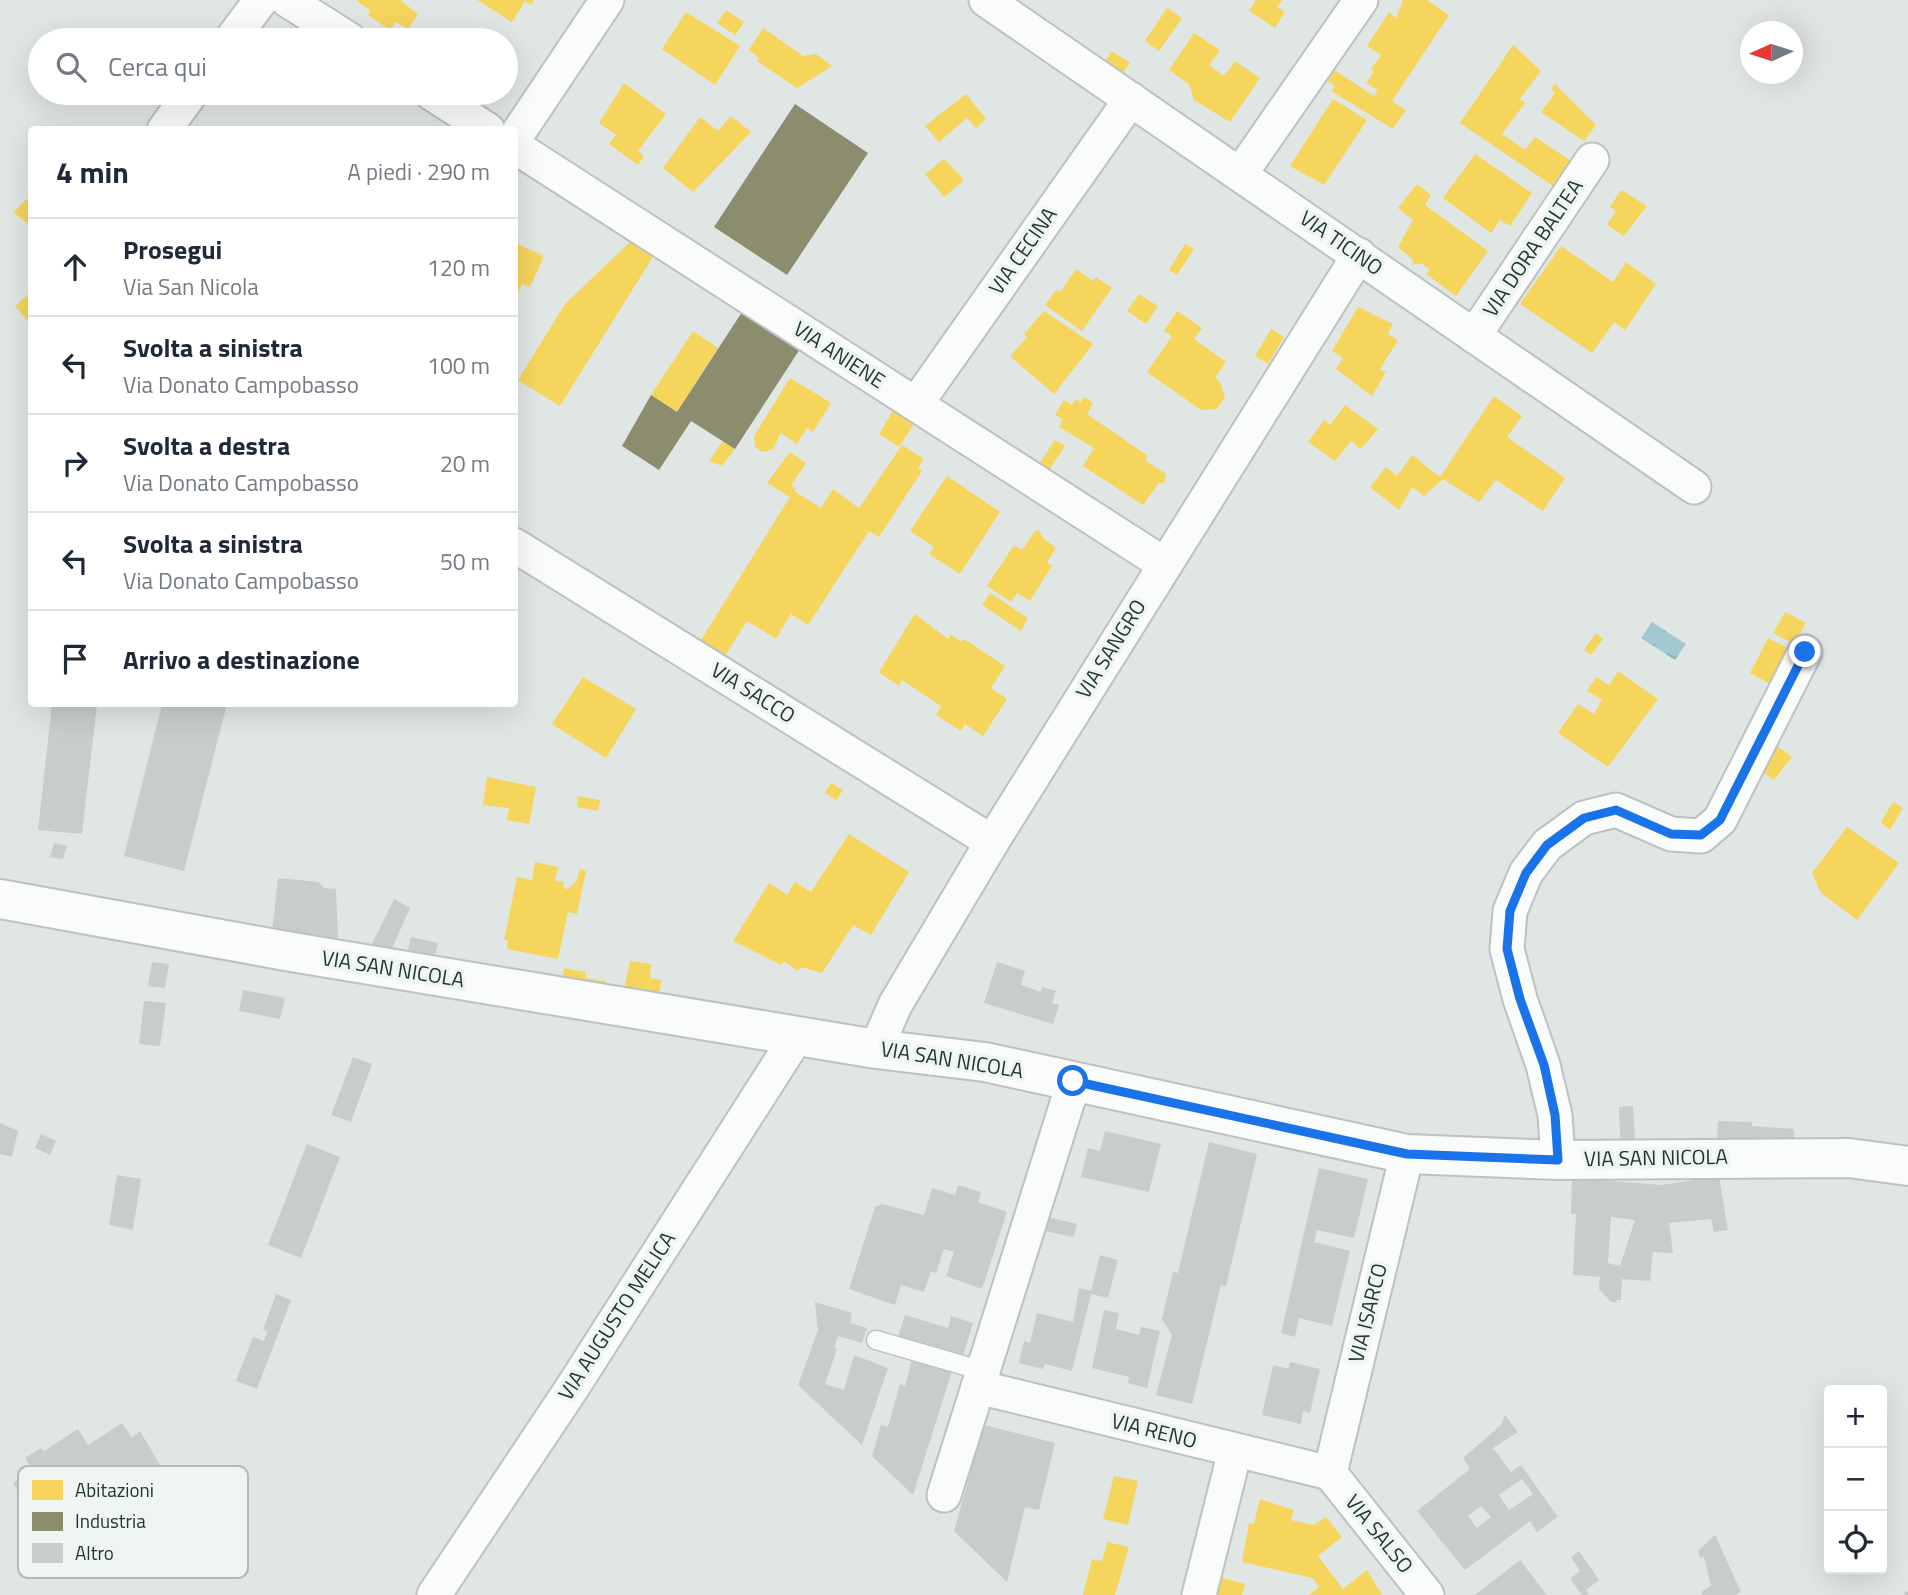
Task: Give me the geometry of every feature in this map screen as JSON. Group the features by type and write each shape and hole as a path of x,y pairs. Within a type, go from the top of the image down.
{"street":[{"path":"240,28 261,0"},
{"path":"287,0 331,28"},
{"path":"518,133 607,0"},
{"name":"VIA TICINO","path":"986,0 1694,487"},
{"path":"1241,173 1361,0"},
{"name":"VIA CECINA","path":"916,404 1131,99"},
{"path":"166,126 182,105"},
{"path":"449,105 482,126"},
{"name":"VIA ANIENE","path":"518,149 1164,564"},
{"name":"VIA DORA BALTEA","path":"1474,336 1592,160"},
{"name":"VIA SANGRO","path":"876,1049 895,1005 992,842 1359,255"},
{"name":"VIA SACCO","path":"518,547 992,842"},
{"path":"1558,1160 1555,1115 1544,1065 1520,999 1507,949 1510,911 1526,873 1547,845 1584,818 1616,810 1671,834 1701,835 1720,820 1805,652"},
{"name":"VIA SAN NICOLA","path":"0,899 286,951 797,1036 985,1062 1407,1154 1558,1160 1849,1158 1908,1166"},
{"name":"VIA AUGUSTO MELICA","path":"434,1595 572,1388 797,1036"},
{"path":"944,1495 1073,1081"},
{"name":"VIA ISARCO","path":"1330,1473 1407,1154"},
{"name":"VIA RENO","path":"981,1379 1235,1451 1330,1473"},
{"path":"1199,1595 1235,1451"},
{"name":"VIA SALSO","path":"1330,1473 1427,1595"}],"lane":[{"path":"876,1339 981,1379"}],"water":[{"path":"1652,622 1686,644 1675,660 1641,638"}],"building: Abitazioni":[{"path":"356,0 400,0 418,14 409,28 396,22 392,28 387,28 368,15 371,11"},
{"path":"477,0 534,0 531,5 525,1 512,22"},
{"path":"1256,0 1282,0 1277,7 1285,12 1275,28 1249,11"},
{"path":"1403,0 1427,0 1449,15 1392,101 1406,110 1393,129 1331,91 1335,86 1324,79 1331,68 1374,96 1378,90 1366,83 1374,72 1371,69 1381,55 1367,46 1389,12 1396,18"},
{"path":"1167,8 1182,18 1159,51 1145,41"},
{"path":"726,10 744,22 735,35 717,23"},
{"path":"686,12 740,46 715,85 662,49"},
{"path":"763,28 803,56 816,54 832,66 797,88 757,61 759,58 749,50"},
{"path":"1194,33 1220,50 1209,65 1224,76 1235,61 1260,78 1230,122 1194,100 1189,84 1169,70"},
{"path":"1513,45 1541,71 1520,99 1525,103 1502,134 1525,150 1535,137 1571,161 1553,186 1460,123"},
{"path":"1112,51 1130,63 1121,75 1103,64"},
{"path":"624,83 666,114 638,151 644,156 638,165 609,144 616,135 599,123"},
{"path":"1555,84 1596,125 1584,141 1541,112 1555,93 1551,89"},
{"path":"966,94 986,119 976,128 967,118 939,142 925,126"},
{"path":"1333,99 1367,120 1324,185 1290,166"},
{"path":"731,116 751,132 693,192 663,168 700,117 718,131"},
{"path":"1475,154 1532,193 1510,226 1500,220 1491,233 1443,198"},
{"path":"944,159 964,180 944,197 925,174"},
{"path":"1417,184 1431,195 1425,205 1488,251 1456,296 1426,274 1430,270 1421,263 1413,265 1412,259 1398,247 1413,220 1398,208"},
{"path":"1621,190 1647,206 1624,236 1607,225 1616,211 1610,207"},
{"path":"28,198 28,224 13,212"},
{"path":"631,241 654,255 560,406 518,380 565,304"},
{"path":"518,244 544,256 530,287 522,284 518,292"},
{"path":"1185,244 1194,249 1177,275 1169,270"},
{"path":"1561,246 1613,282 1626,262 1656,284 1625,330 1614,322 1592,353 1520,304"},
{"path":"1076,269 1093,281 1096,277 1112,288 1082,331 1045,305 1056,290 1060,292"},
{"path":"1139,294 1158,306 1146,324 1127,311"},
{"path":"28,295 28,321 15,306"},
{"path":"1358,307 1393,324 1388,334 1398,340 1380,369 1386,372 1372,396 1336,369 1343,358 1332,351"},
{"path":"1044,311 1093,344 1054,394 1010,356 1027,337 1024,334"},
{"path":"1177,311 1202,328 1194,339 1226,362 1215,378 1220,382 1225,397 1217,409 1201,410 1147,372 1172,336 1164,331"},
{"path":"1271,329 1284,337 1268,364 1255,356"},
{"path":"693,331 718,348 677,412 651,395"},
{"path":"790,378 831,403 813,432 807,428 797,444 781,433 773,449 762,452 755,447 754,436"},
{"path":"1494,396 1522,416 1507,437 1565,478 1543,511 1496,480 1479,502 1443,479 1424,496 1412,487 1399,510 1370,487 1386,467 1397,476 1412,455 1440,477"},
{"path":"1084,397 1093,403 1087,414 1148,456 1145,460 1166,474 1165,482 1158,484 1143,505 1083,466 1094,448 1059,427 1063,419 1055,415 1064,400 1072,405 1076,399 1081,402"},
{"path":"1345,405 1378,429 1361,449 1351,441 1335,461 1308,442 1324,420 1330,425"},
{"path":"893,411 914,424 899,447 879,434"},
{"path":"1055,440 1065,446 1049,470 1039,464"},
{"path":"723,441 735,449 722,466 709,461"},
{"path":"902,445 924,459 918,468 922,471 879,537 869,531 808,625 791,614 776,639 747,621 725,656 701,640 790,497 767,483 790,452 806,463 791,486 796,488 794,491 821,508 833,489 859,508"},
{"path":"947,476 1000,512 960,574 929,554 934,547 910,531"},
{"path":"1039,530 1043,538 1056,548 1047,563 1052,566 1030,601 1017,593 1011,602 987,586 1014,545 1022,550 1035,531"},
{"path":"990,593 1028,618 1021,631 982,605"},
{"path":"1785,612 1806,623 1794,644 1773,633"},
{"path":"915,614 948,639 951,635 962,642 964,639 1005,666 991,688 1007,699 983,736 965,724 961,731 936,715 941,706 902,680 899,686 879,672"},
{"path":"1596,633 1603,639 1591,655 1584,650"},
{"path":"1768,638 1791,650 1772,685 1750,673"},
{"path":"1618,671 1658,699 1608,767 1558,733 1578,704 1594,714 1602,700 1587,691 1596,677 1609,685"},
{"path":"583,677 636,709 606,758 552,724"},
{"path":"1774,744 1792,757 1774,780 1760,770"},
{"path":"487,777 536,787 529,824 507,820 509,808 483,805"},
{"path":"831,783 843,790 836,800 825,793"},
{"path":"578,796 600,800 598,811 577,807"},
{"path":"1893,802 1903,808 1890,830 1881,822"},
{"path":"1847,827 1899,863 1857,920 1821,893 1812,873"},
{"path":"849,834 909,872 871,935 853,925 822,973 801,967 798,971 784,961 781,965 733,941 769,883 787,895 795,882 811,892"},
{"path":"535,862 558,867 555,881 564,882 563,888 568,889 577,880 580,869 586,871 577,914 568,912 558,959 507,949 508,940 504,940 517,877 532,880"},
{"path":"630,961 651,964 650,978 661,980 659,1000 623,995"},
{"path":"564,968 586,972 585,978 606,981 605,993 561,987"},
{"path":"1114,1476 1138,1481 1128,1525 1103,1519"},
{"path":"1260,1499 1294,1510 1291,1520 1314,1525 1326,1517 1342,1537 1318,1556 1343,1589 1367,1570 1382,1595 1309,1595 1319,1587 1313,1578 1242,1562 1249,1523 1254,1524"},
{"path":"1107,1542 1129,1547 1115,1595 1083,1595 1092,1559 1102,1561"},
{"path":"1219,1577 1245,1584 1242,1595 1215,1595"}],"building: Industria":[{"path":"795,104 868,153 787,275 714,227"},
{"path":"742,312 800,349 735,449 691,421 659,470 622,446 651,395 677,412"}],"building: Altro":[{"path":"52,707 97,707 82,834 38,830"},
{"path":"161,707 226,707 184,871 124,856"},
{"path":"54,843 67,846 63,859 50,857"},
{"path":"278,878 319,882 324,888 336,889 338,938 272,931"},
{"path":"394,899 410,908 389,955 371,946"},
{"path":"411,937 438,943 435,955 430,959 406,959"},
{"path":"152,962 169,964 165,988 148,986"},
{"path":"997,962 1025,971 1021,985 1041,992 1042,987 1056,991 1052,1003 1059,1005 1053,1024 984,1003"},
{"path":"243,990 285,998 280,1019 239,1011"},
{"path":"144,1001 166,1003 160,1046 139,1044"},
{"path":"353,1057 372,1064 351,1122 331,1115"},
{"path":"1633,1106 1635,1142 1621,1152 1619,1107"},
{"path":"1718,1121 1752,1122 1752,1126 1794,1129 1794,1143 1717,1144"},
{"path":"0,1123 18,1131 12,1157 0,1154"},
{"path":"1105,1131 1161,1144 1149,1192 1081,1177 1088,1148 1100,1151"},
{"path":"41,1134 56,1141 50,1155 35,1148"},
{"path":"1209,1142 1257,1154 1226,1287 1221,1285 1192,1404 1156,1395 1172,1335 1162,1319 1173,1272 1178,1273"},
{"path":"307,1144 340,1157 301,1258 268,1245"},
{"path":"1319,1168 1368,1179 1354,1238 1317,1230 1314,1242 1350,1251 1332,1326 1299,1318 1295,1337 1281,1333"},
{"path":"117,1175 141,1179 133,1230 109,1225"},
{"path":"1719,1176 1728,1230 1714,1232 1711,1219 1669,1223 1673,1253 1653,1252 1650,1281 1622,1279 1621,1300 1616,1300 1617,1303 1611,1302 1599,1289 1600,1277 1573,1275 1576,1214 1571,1214 1572,1178 1662,1185","holes":["1611,1217 1635,1220 1620,1266 1608,1263"]},
{"path":"958,1185 981,1192 978,1202 1007,1212 982,1289 946,1276 954,1252 944,1249 936,1273 931,1271 924,1292 901,1285 895,1305 849,1289 875,1207 882,1204 924,1215 932,1188 955,1195"},
{"path":"1047,1217 1077,1224 1074,1237 1044,1231"},
{"path":"1100,1255 1118,1260 1108,1298 1091,1294 1072,1371 1045,1364 1043,1369 1019,1363 1024,1341 1030,1343 1037,1313 1073,1322 1079,1288 1091,1291"},
{"path":"276,1294 291,1300 257,1389 236,1381 253,1337 264,1341 267,1331 263,1330"},
{"path":"815,1302 852,1313 850,1323 867,1328 862,1343 838,1336 834,1348 837,1349 825,1384 844,1390 854,1355 888,1368 862,1445 798,1385 818,1330"},
{"path":"1104,1310 1119,1313 1116,1329 1139,1335 1141,1327 1160,1331 1147,1388 1128,1383 1129,1377 1092,1368"},
{"path":"905,1315 948,1328 951,1316 973,1323 963,1356 898,1337"},
{"path":"912,1360 952,1371 913,1495 872,1456 881,1425 888,1427 900,1384 905,1386"},
{"path":"1290,1362 1320,1369 1310,1413 1303,1411 1301,1424 1262,1415 1273,1365 1289,1369"},
{"path":"1505,1415 1518,1432 1493,1448 1511,1472 1521,1465 1558,1517 1537,1532 1530,1521 1465,1570 1417,1511 1470,1469 1463,1458 1501,1425","holes":["1522,1479 1533,1494 1509,1510 1499,1495","1481,1506 1491,1517 1477,1528 1468,1516"]},
{"path":"122,1423 132,1438 140,1431 161,1466 30,1466 25,1458 41,1448 44,1451 78,1429 88,1445"},
{"path":"984,1425 1055,1443 1039,1510 1025,1507 1007,1582 954,1531"},
{"path":"1715,1535 1741,1592 1736,1595 1702,1595 1701,1592 1711,1586 1704,1557 1700,1558 1698,1551"},
{"path":"1579,1551 1599,1580 1586,1590 1589,1595 1582,1595 1570,1579 1580,1571 1571,1557"},
{"path":"1520,1560 1547,1595 1475,1595"}],"route":[{"path":"1073,1081 1310,1135 1407,1154 1558,1160 1555,1115 1544,1065 1520,999 1507,949 1510,911 1526,873 1547,845 1584,818 1616,810 1671,834 1701,835 1720,820 1805,652"}]}
